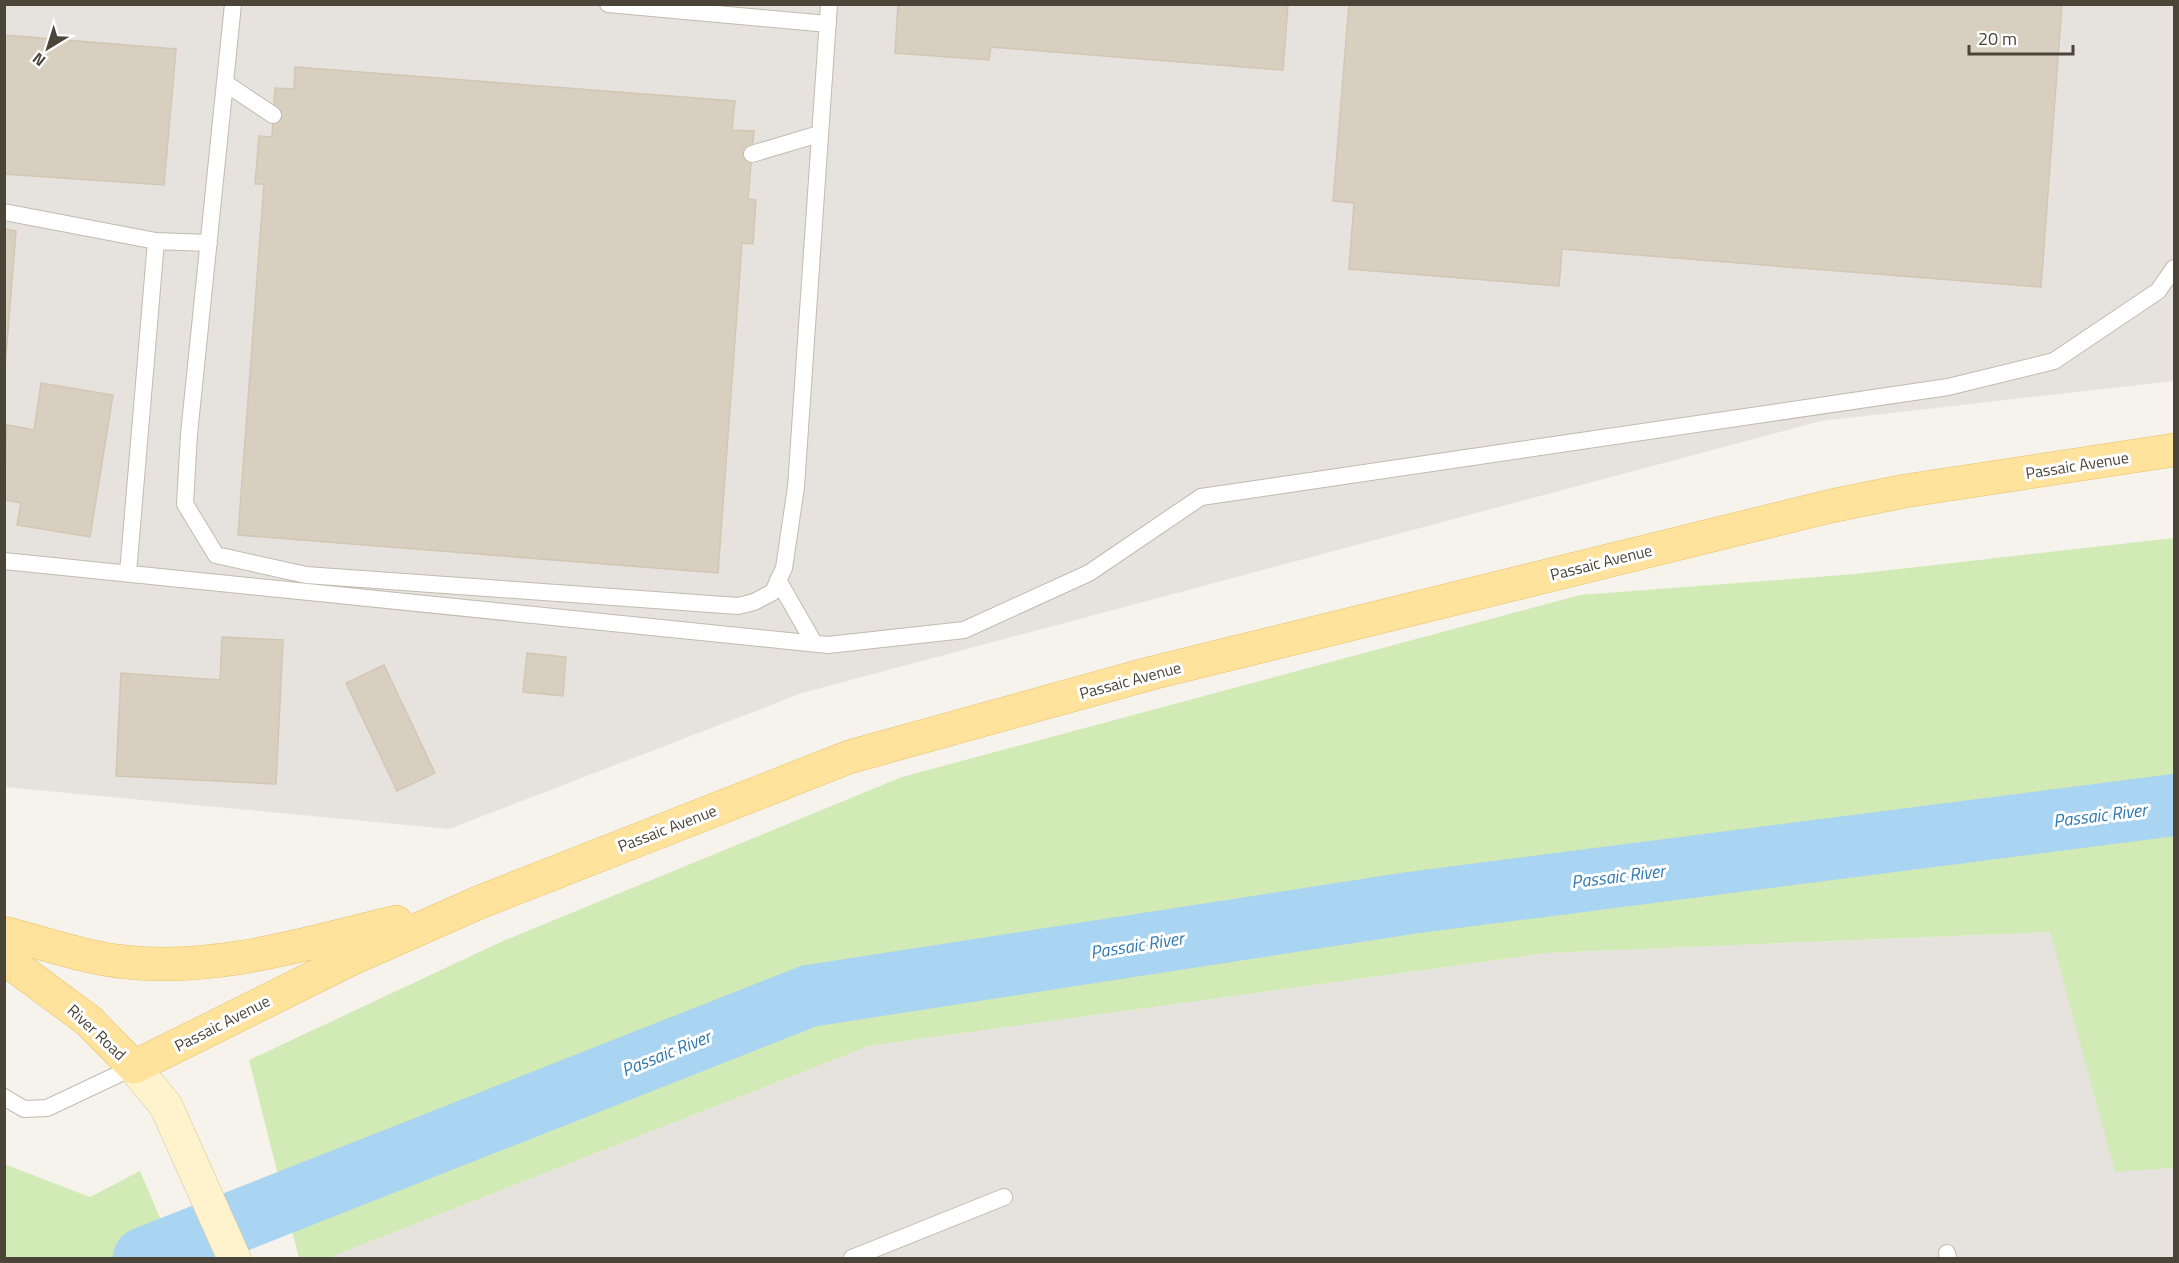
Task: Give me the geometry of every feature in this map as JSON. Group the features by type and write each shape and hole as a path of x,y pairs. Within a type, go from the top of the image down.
{"main road":[{"name":"Passaic Avenue","path":"134,1067 351,958 480,902 849,757 1152,673 1831,506 1905,491 2175,450"},
{"path":"4,933 124,962 236,960 480,902"},
{"name":"River Road","path":"4,958 89,1021 134,1067 166,1106 234,1258"}],"lane":[{"path":"233,4 185,504 216,555 306,575 738,606 754,602 773,592 784,568 796,487 829,4"},
{"path":"608,4 828,24"},
{"path":"225,83 273,115"},
{"path":"752,154 819,134"},
{"path":"4,212 156,242 209,243"},
{"path":"128,573 156,242"},
{"path":"4,561 814,644 828,645 964,630 1089,573 1201,497 1948,387 2054,361 2158,291 2175,268"},
{"path":"778,580 814,644"},
{"path":"4,1115 24,1109 47,1108 134,1067"},
{"path":"4,1097 24,1109"},
{"path":"852,1258 1004,1197"}],"shaded area":[{"path":"4,5 2174,5 2174,381 1821,421 802,693 449,829 5,787"},
{"path":"2051,932 2115,1171 2174,1168 2174,1258 328,1258 869,1046 1547,953"}],"green space":[{"path":"2174,538 2174,1168 2115,1172 2050,932 1547,953 869,1046 328,1258 299,1258 249,1060 503,941 902,777 1580,595 1855,574"},
{"path":"4,1164 90,1197 140,1171 177,1258 5,1258"}],"building":[{"path":"898,4 1288,4 1283,70 991,47 989,60 895,53"},
{"path":"1349,4 2062,4 2041,287 1562,249 1559,286 1349,269 1354,203 1333,201"},
{"path":"4,35 176,49 164,185 4,174"},
{"path":"295,67 735,101 732,130 754,131 748,199 756,200 753,244 742,243 718,573 238,535 264,184 255,184 259,136 272,137 275,88 294,89"},
{"path":"4,229 16,231 4,380"},
{"path":"41,383 113,395 90,537 17,525 21,503 4,500 7,425 34,430"},
{"path":"222,637 283,640 276,784 116,776 121,673 220,680"},
{"path":"527,653 566,657 563,696 523,692"},
{"path":"384,665 435,773 397,791 346,683"}],"waterway":[{"name":"Passaic River","path":"144,1258 809,996 1410,903 2174,805"}]}
